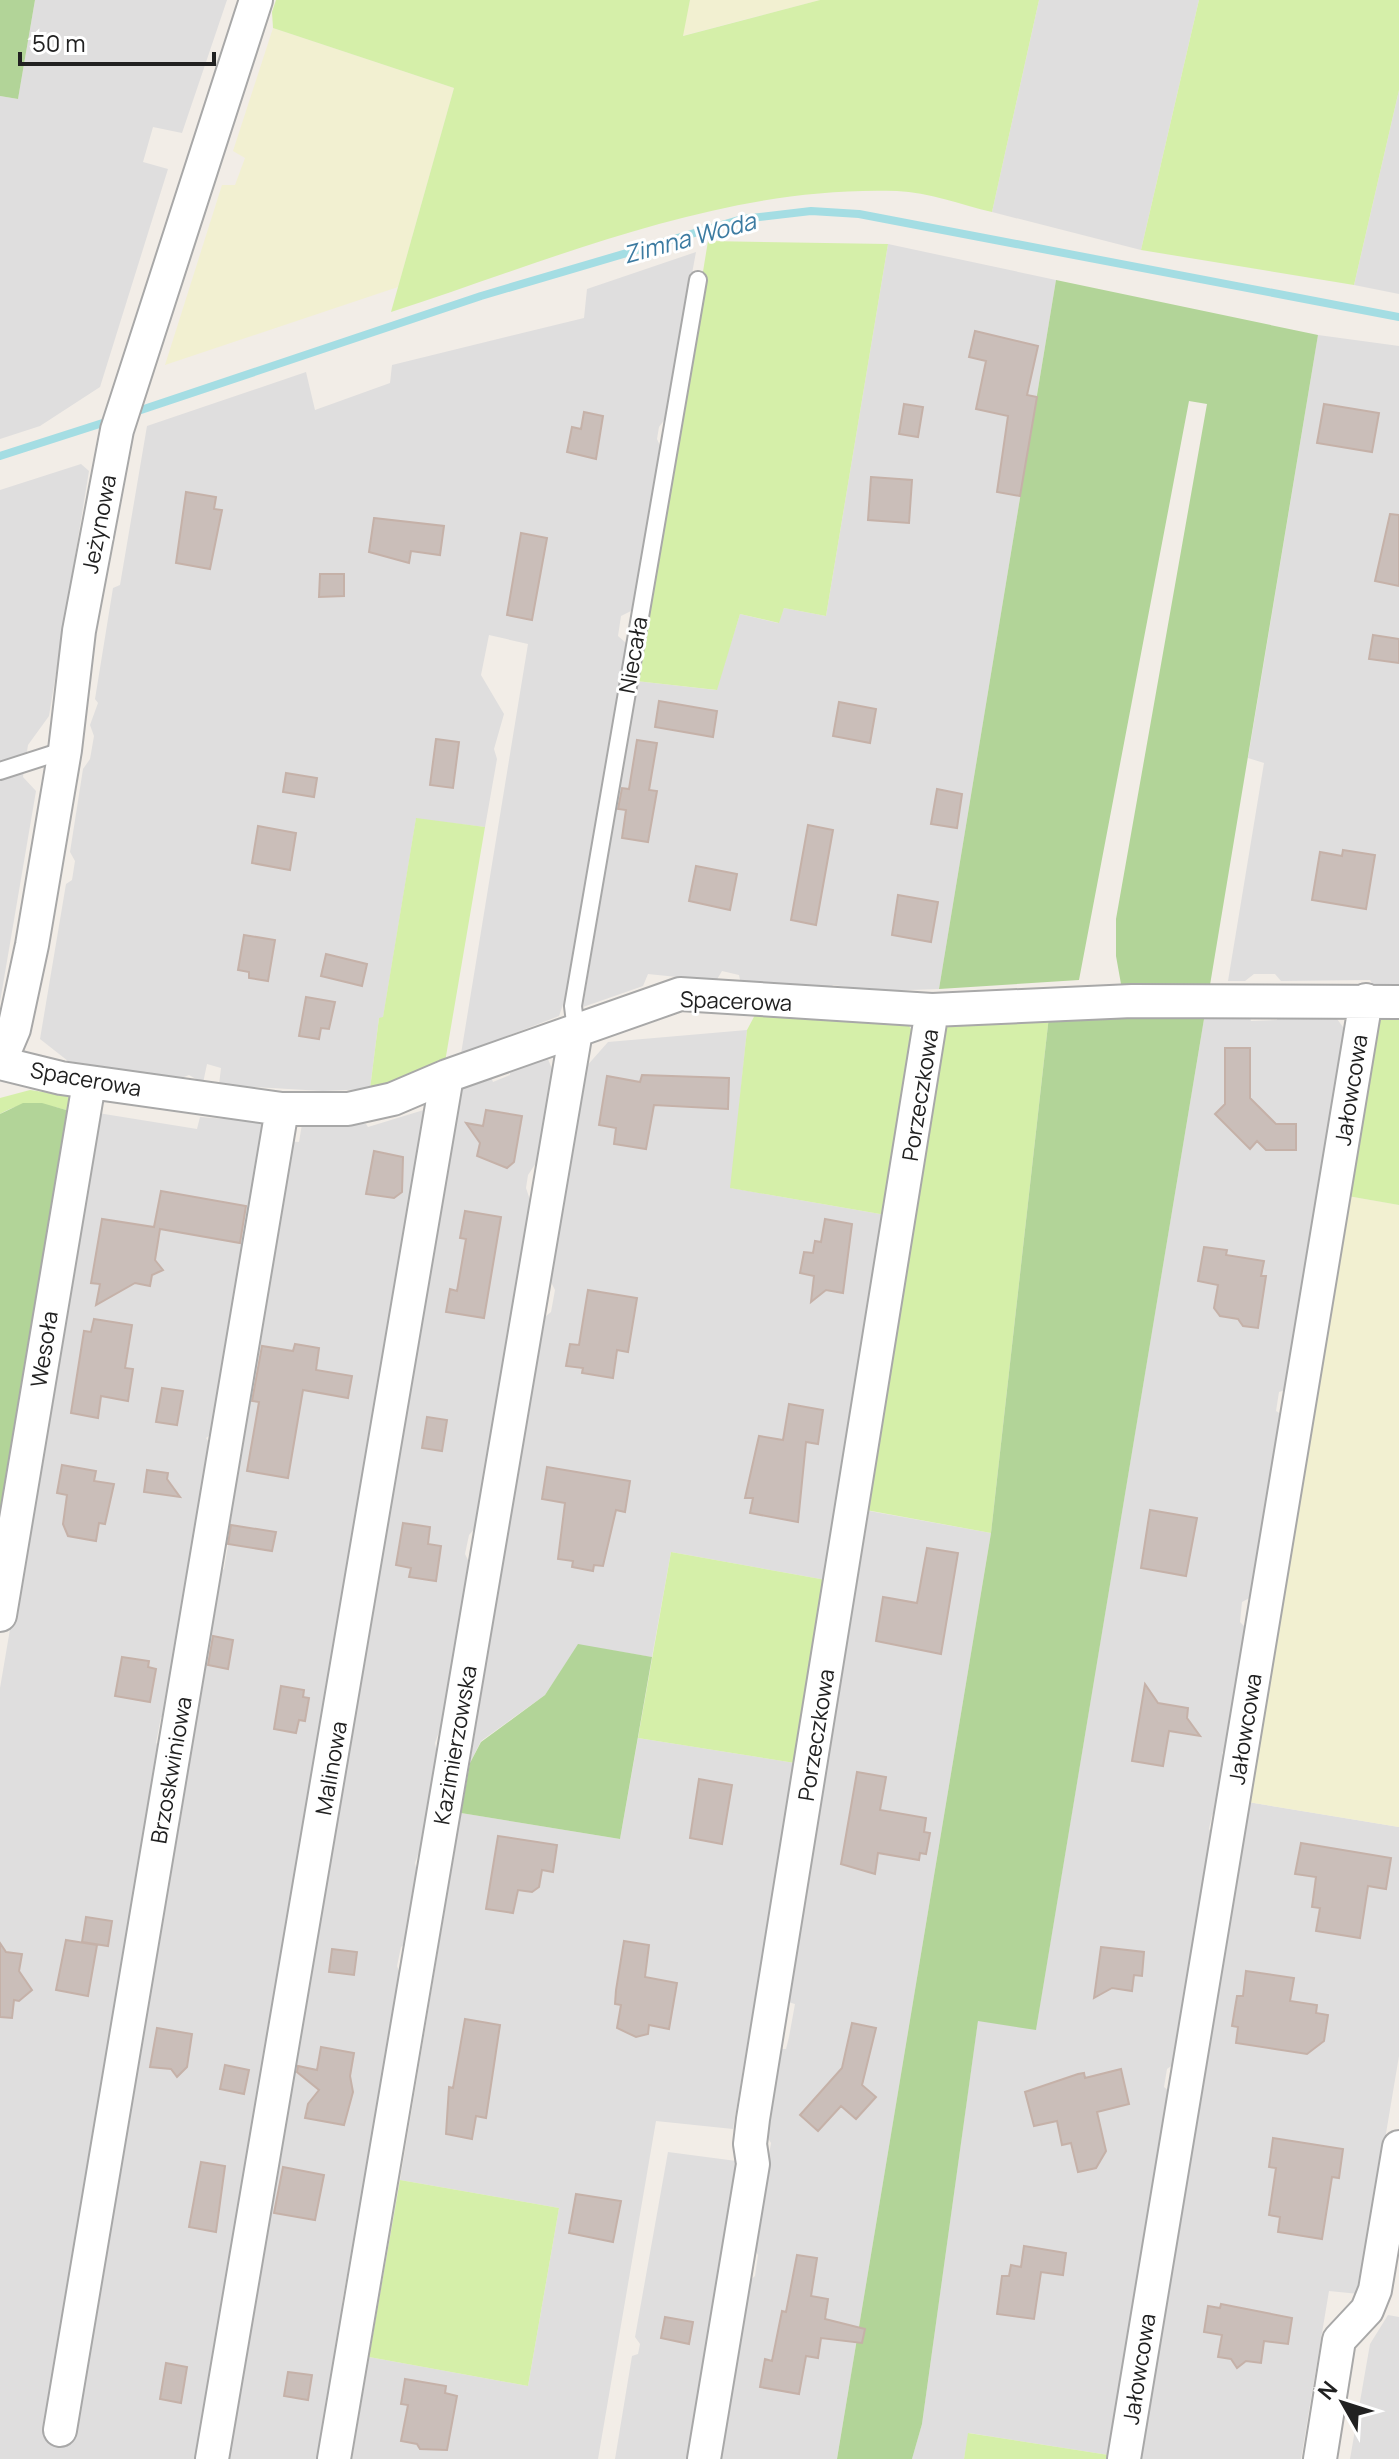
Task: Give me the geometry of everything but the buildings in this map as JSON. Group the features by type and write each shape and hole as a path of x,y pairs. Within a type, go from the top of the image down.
{"street":[{"name":"Jeżynowa","path":"0,1062 14,1029 32,945 65,750 79,631 117,430 127,389 256,0"},
{"name":"Spacerowa","path":"0,1062 89,1083 282,1109 348,1109 393,1099 447,1076 680,994 932,1010 1132,1001 1399,1002"},
{"name":"Jałowcowa","path":"1124,2459 1366,1000"},
{"name":"Porzeczkowa","path":"704,2459 753,2164 750,2144 753,2119 932,1010"},
{"name":"Kazimierzowska","path":"334,2459 576,1031"},
{"name":"Malinowa","path":"212,2459 447,1076"},
{"name":"Wesoła","path":"0,1615 89,1083"},
{"name":"Brzoskwiniowa","path":"60,2430 282,1109"},
{"path":"1320,2459 1339,2340 1367,2310 1375,2290 1399,2147"}],"lane":[{"name":"Niecała","path":"576,1031 573,1006 698,280"},
{"path":"0,771 65,750"}],"shaded area":[{"path":"35,0 227,0 182,133 153,127 143,162 168,169 100,387 40,426 0,439 0,96 18,99"},
{"path":"690,0 820,0 682,36"},
{"path":"1039,0 1199,0 1141,250 992,212"},
{"path":"273,28 454,88 398,287 165,365 222,185 235,185 245,158 233,151"},
{"path":"1399,90 1399,294 1354,285"},
{"path":"888,244 1056,280 939,989 878,991 833,985 829,990 741,985 739,975 722,971 716,981 648,974 643,986 583,1007 636,681 716,690 740,614 778,623 784,608 826,616"},
{"path":"696,252 665,419 659,427 657,439 661,448 633,610 621,616 618,636 626,643 571,982 559,1016 461,1054 528,644 489,635 481,675 504,714 494,749 497,759 485,827 416,819 383,1018 379,1018 370,1089 323,1091 219,1085 221,1068 207,1064 203,1083 189,1075 179,1079 68,1061 40,1039 66,884 72,880 75,861 70,852 83,769 90,759 94,736 90,725 98,703 95,699 113,588 120,585 147,426 306,372 315,410 390,383 392,365 584,318 587,289"},
{"path":"1318,335 1399,346 1399,990 1375,989 1370,980 1281,981 1275,974 1254,974 1245,981 1228,981 1264,763 1248,758"},
{"path":"81,464 89,471 49,716 28,745 23,777 36,791 0,1002 0,490"},
{"path":"1332,1012 1348,1034 1289,1389 1279,1392 1276,1411 1286,1417 1255,1595 1242,1602 1240,1622 1250,1632 1231,1739 1222,1753 1228,1765 1221,1808 1212,1815 1209,1829 1216,1838 1204,1917 1195,1929 1188,1967 1193,1982 1178,2061 1167,2069 1164,2087 1174,2095 1115,2456 969,2433 964,2459 912,2459 922,2424 978,2020 1036,2029 1205,1013 1249,1014 1251,1021 1277,1020 1278,1013"},
{"path":"747,1030 731,1188 886,1215 826,1580 671,1552 652,1657 578,1645 545,1695 481,1741 470,1763 541,1320 551,1312 555,1290 549,1278 585,1068 608,1042"},
{"path":"547,1057 553,1071 538,1160 528,1175 526,1188 531,1203 478,1525 469,1535 465,1554 471,1566 445,1715 435,1743 438,1758 423,1841 415,1863 418,1876 407,1943 401,1947 397,1966 401,1977 342,2303 344,2315 326,2400 318,2459 219,2459 459,1089 491,1077 493,1082 510,1075 509,1069"},
{"path":"427,1109 223,2351 212,2359 204,2459 0,2459 0,1688 98,1113 197,1129 200,1117 267,1122 222,1427 206,1438 218,1454 173,1720 161,1717 156,1743 169,1751 211,1577 224,1569 228,1545 218,1535 285,1141 299,1142 302,1124 366,1124 368,1127"},
{"path":"1342,1195 1399,1205 1399,1827 1242,1801"},
{"path":"869,1511 991,1533 837,2459 718,2459 748,2282 755,2276 758,2255 753,2247 771,2143 765,2133 779,2049 786,2049 795,2004 788,2002"},
{"path":"638,1738 795,1763 733,2129 656,2121 598,2459 352,2459 369,2357 528,2386 559,2208 400,2180 461,1813 620,1839"},
{"path":"1242,1801 1399,1827 1399,2056 1359,2294 1329,2291 1301,2459 1134,2459"},
{"path":"668,2152 744,2162 694,2459 615,2459 632,2356 638,2354 640,2344 635,2337"},
{"path":"1388,2315 1399,2317 1399,2459 1350,2459 1370,2344"}],"green space":[{"path":"0,0 35,0 18,99 0,96"},
{"path":"276,0 690,0 683,36 820,0 1039,0 992,212 933,196 897,191 832,192 767,200 640,229 391,312 454,88 273,28 272,12"},
{"path":"1199,0 1399,0 1399,90 1354,285 1141,250"},
{"path":"708,241 888,244 826,616 784,608 779,623 740,614 717,690 636,681"},
{"path":"1056,280 1318,335 1210,985 1121,984 1116,956 1116,919 1207,404 1189,401 1079,980 939,989"},
{"path":"416,818 485,827 445,1062 370,1089 379,1018 383,1017"},
{"path":"756,1013 853,1021 905,1019 915,1036 886,1215 730,1188 747,1030"},
{"path":"1205,1013 1036,2030 978,2021 922,2424 912,2459 837,2459 991,1533 1049,1016"},
{"path":"1374,1015 1399,1016 1399,1205 1342,1195"},
{"path":"1049,1016 991,1533 866,1510 943,1028 952,1017"},
{"path":"30,1090 77,1097 73,1112 36,1104 18,1106 0,1114 0,1098"},
{"path":"23,1103 42,1103 73,1112 0,1531 0,1114"},
{"path":"671,1552 826,1580 795,1763 638,1738"},
{"path":"578,1644 652,1657 620,1839 461,1813 470,1763 481,1742 545,1695"},
{"path":"400,2180 559,2208 528,2386 369,2357"},
{"path":"968,2433 1115,2456 1114,2459 964,2459"}],"waterway":[{"name":"Zimna Woda","path":"132,413 481,296 742,219 811,211 859,214 1399,317"},
{"name":"Zimna Woda","path":"0,456 112,420"}]}
